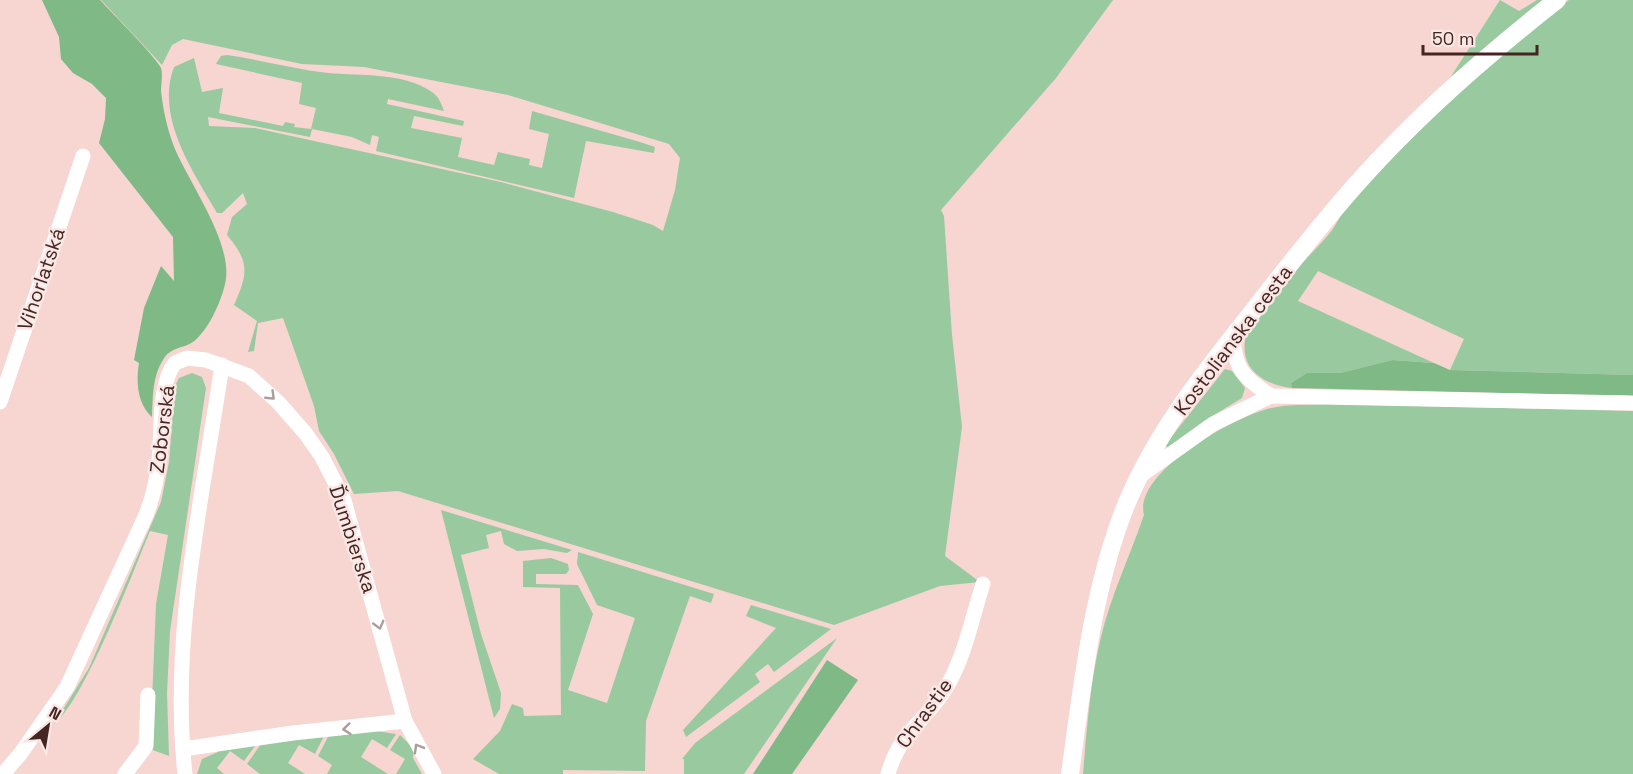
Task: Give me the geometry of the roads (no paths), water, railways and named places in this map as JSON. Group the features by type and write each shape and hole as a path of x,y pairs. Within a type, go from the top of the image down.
{"street":[{"name":"Kostolianska cesta","path":"1070,774 1085,667 1104,576 1122,517 1140,476 1185,401 1323,222 1391,147 1495,51 1557,0"},
{"name":"Vihorlatská","path":"0,402 82,156"},
{"path":"1233,337 1234,359 1239,369 1271,396"},
{"name":"Zoborská","path":"3,774 21,753 67,687 146,515 154,492 165,389 171,369 187,358 222,365"},
{"path":"185,774 179,704 184,616 222,365"},
{"name":"Ďumbierska","path":"222,365 249,376 278,402 306,434 339,487 360,554 405,722 434,774"},
{"path":"1140,476 1214,424 1271,396 1633,403"},
{"name":"Chrastie","path":"888,774 904,736 939,698 950,681 983,584"},
{"path":"125,774 146,746 148,695"},
{"path":"183,749 283,734 405,722"}]}
